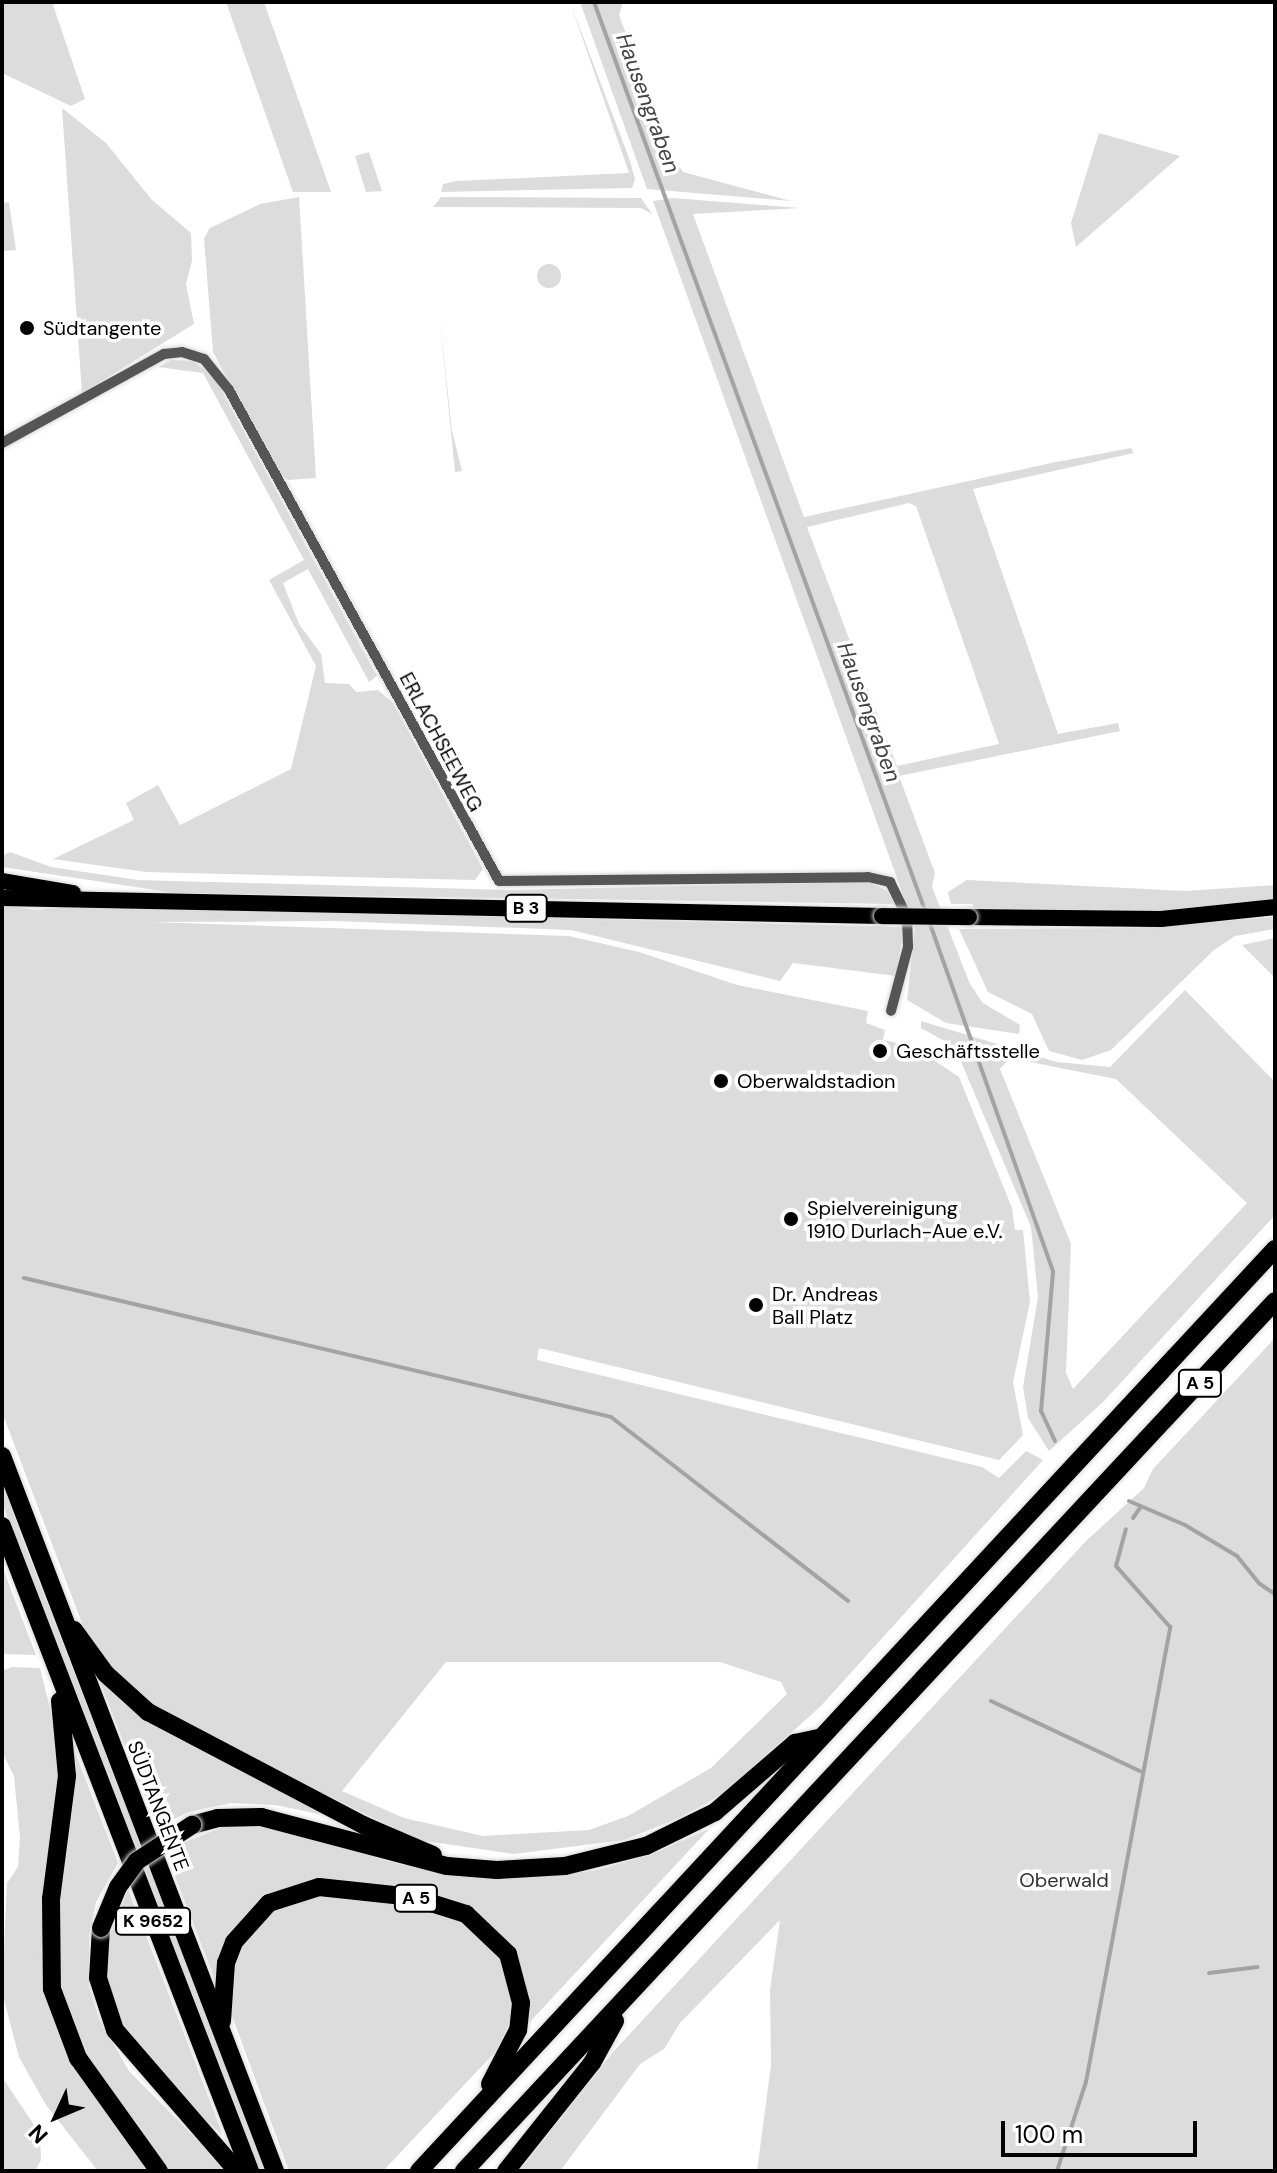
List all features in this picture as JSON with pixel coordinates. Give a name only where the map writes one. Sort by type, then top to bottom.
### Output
[{"type":"highway","name":"A 5","points":[[419,2171],[1275,1249]]},
{"type":"highway","name":"A 5","points":[[464,2171],[1275,1301]]},
{"type":"highway","name":"SÜDTANGENTE","points":[[2,1456],[275,2171]]},
{"type":"highway","name":"K 9652","points":[[2,1526],[250,2171]]},
{"type":"highway","points":[[58,1608],[106,1674],[148,1712],[363,1825],[466,1867],[565,1866],[646,1846],[715,1812],[795,1743],[819,1738]]},
{"type":"highway","points":[[56,1671],[67,1776],[51,1899],[52,1989],[78,2058],[159,2171]]},
{"type":"highway","name":"K 9652","points":[[237,2171],[115,2030],[98,1978],[101,1928],[118,1887],[137,1861],[192,1825],[235,1816],[278,1819],[420,1862],[466,1867]]},
{"type":"highway","name":"A 5","points":[[222,2032],[226,1963],[234,1942],[256,1914],[284,1895],[337,1887],[412,1897],[466,1914],[508,1954],[521,2003],[509,2054],[466,2122]]},
{"type":"highway","name":"A 5","points":[[506,2171],[592,2063],[630,1994]]},
{"type":"main road","name":"B 3","points":[[2,881],[95,898]]},
{"type":"main road","name":"B 3","points":[[2,898],[1161,919],[1275,907]]},
{"type":"street","name":"ERLACHSEEWEG","points":[[2,443],[164,354],[182,352],[204,359],[229,390],[499,881],[868,877],[890,882],[907,917],[908,947],[891,1011]]},
{"type":"green space","points":[[2,2],[52,2],[85,99],[71,106],[2,73]]},
{"type":"green space","points":[[226,2],[264,2],[331,192],[293,192]]},
{"type":"green space","points":[[570,2],[629,158],[635,179],[632,188],[441,192],[443,184],[457,181],[629,173]]},
{"type":"green space","points":[[580,2],[623,2],[619,15],[672,157],[683,172],[791,201],[647,189]]},
{"type":"green space","points":[[62,108],[106,143],[152,200],[191,233],[192,261],[186,284],[194,324],[82,393]]},
{"type":"green space","points":[[1099,133],[1180,156],[1076,247],[1071,223]]},
{"type":"green space","points":[[369,152],[382,191],[366,192],[355,156]]},
{"type":"green space","points":[[299,197],[316,478],[288,480],[278,472],[213,352],[204,238],[210,228],[260,204]]},
{"type":"green space","points":[[441,197],[641,198],[652,214],[641,208],[433,207]]},
{"type":"green space","points":[[673,198],[800,208],[693,214],[804,517],[1051,463],[1131,448],[1134,453],[973,489],[1058,734],[1118,723],[1120,731],[899,776],[935,873],[932,887],[970,984],[983,1003],[1020,1025],[1019,1034],[946,1023],[907,1000],[915,928],[653,201]],"holes":[[[909,503],[916,506],[999,744],[897,766],[807,527]]]},
{"type":"green space","points":[[9,202],[16,250],[2,251],[2,203]]},
{"type":"green space","points":[[549,264],[560,271],[561,276],[554,287],[549,288],[538,281],[537,276],[544,265]]},
{"type":"green space","points":[[439,312],[452,431],[462,471],[455,472]]},
{"type":"green space","points":[[171,360],[192,361],[213,375],[377,676],[369,682],[308,569],[283,583],[299,624],[321,654],[325,683],[349,684],[356,692],[378,690],[393,703],[483,869],[475,880],[146,872],[53,859],[134,820],[126,803],[158,785],[180,825],[291,769],[316,666],[269,580],[304,560],[203,373],[158,367]]},
{"type":"green space","points":[[10,852],[51,867],[138,880],[511,890],[870,882],[887,891],[895,904],[176,893],[2,867],[2,856]]},
{"type":"green space","points":[[967,880],[1185,891],[1275,885],[1275,900],[1146,912],[974,910],[973,904],[951,904],[948,892]]},
{"type":"green space","points":[[2,904],[35,910],[73,906],[904,927],[896,976],[793,963],[780,981],[571,930],[333,921],[150,922],[569,936],[639,952],[737,985],[868,1011],[866,1023],[885,1030],[883,1040],[913,1046],[959,1077],[1012,1208],[1015,1230],[1023,1230],[1030,1302],[1013,1382],[1023,1435],[999,1460],[539,1348],[537,1360],[982,1467],[999,1478],[1026,1451],[1043,1460],[820,1707],[721,1795],[679,1818],[624,1840],[514,1854],[419,1840],[179,1723],[130,1691],[86,1634],[2,1412]],"holes":[[[446,1662],[720,1662],[781,1682],[787,1694],[711,1768],[628,1816],[589,1830],[483,1836],[404,1818],[342,1791]]]},
{"type":"green space","points":[[1275,917],[1275,929],[1235,936],[1214,950],[1111,1050],[1082,1060],[1049,1051],[1032,1014],[988,992],[959,929],[1135,928]]},
{"type":"green space","points":[[1275,938],[1275,978],[1242,945]]},
{"type":"green space","points":[[1185,990],[1275,1082],[1275,1215],[1103,1402],[1049,1451],[1028,1418],[1023,1387],[1038,1297],[1031,1227],[962,1064],[948,1043],[921,1028],[921,1021],[1057,1062],[1110,1067]],"holes":[[[1010,1058],[1116,1079],[1247,1203],[1073,1389],[1066,1373],[1071,1244],[1000,1069]]]},
{"type":"green space","name":"Oberwald","points":[[1275,1338],[1275,2171],[757,2171],[771,2065],[770,1990],[780,1920],[680,2023],[664,2049],[640,2064],[560,2171],[519,2171],[614,2051],[1086,1541],[1144,1488],[1153,1469]]},
{"type":"green space","points":[[2,1482],[267,2171],[259,2171],[25,1566],[2,1503]]},
{"type":"green space","points":[[2,1565],[11,1590],[36,1655],[2,1654]]},
{"type":"green space","points":[[12,1667],[40,1668],[61,1753],[41,1951],[50,2010],[71,2060],[151,2171],[98,2171],[46,2105],[19,2057],[2,1992],[7,1883],[18,1867],[20,1838],[14,1776],[2,1752],[2,1671]]},
{"type":"green space","points":[[96,1672],[334,1817],[275,1805],[231,1803],[189,1812],[157,1827]]},
{"type":"green space","points":[[73,1747],[118,1863],[96,1902],[89,1934],[89,1986],[99,2019],[129,2071],[228,2171],[165,2171],[138,2124],[93,2073],[60,2008],[58,1881],[73,1804]]},
{"type":"green space","points":[[231,1824],[273,1826],[398,1864],[494,1879],[593,1871],[650,1855],[709,1829],[528,2024],[528,1998],[474,1910],[279,1891],[215,1980],[165,1850]]},
{"type":"green space","points":[[128,1889],[222,2135],[140,2058],[110,2004],[106,1947]]},
{"type":"green space","points":[[313,1894],[430,1908],[463,1920],[500,1958],[511,1998],[510,2021],[497,2050],[383,2171],[289,2171],[231,2013],[230,1975],[244,1937],[278,1906]]},
{"type":"green space","points":[[2,2077],[40,2134],[41,2160],[35,2171],[2,2170]]},
{"type":"waterway","name":"Hausengraben","points":[[594,2],[926,913]]},
{"type":"waterway","name":"Hausengraben","points":[[929,921],[1053,1272],[1041,1411],[1055,1441]]},
{"type":"waterway","points":[[24,1278],[611,1417],[848,1601]]},
{"type":"waterway","name":"Hausengraben","points":[[1129,1501],[1185,1525],[1237,1556],[1260,1584],[1275,1594]]},
{"type":"waterway","points":[[1133,1518],[1140,1508]]},
{"type":"waterway","points":[[1057,2171],[1086,2082],[1170,1627],[1116,1566],[1126,1529]]},
{"type":"waterway","points":[[991,1701],[1140,1771]]},
{"type":"waterway","points":[[1209,1973],[1258,1967]]},
{"type":"place","name":"Südtangente","points":[[27,328]]},
{"type":"place","name":"Geschäftsstelle","points":[[880,1051]]},
{"type":"place","name":"Oberwaldstadion","points":[[721,1081]]},
{"type":"place","name":"Spielvereinigung 1910 Durlach-Aue e.V.","points":[[791,1219]]},
{"type":"place","name":"Dr. Andreas Ball Platz","points":[[756,1305]]}]
